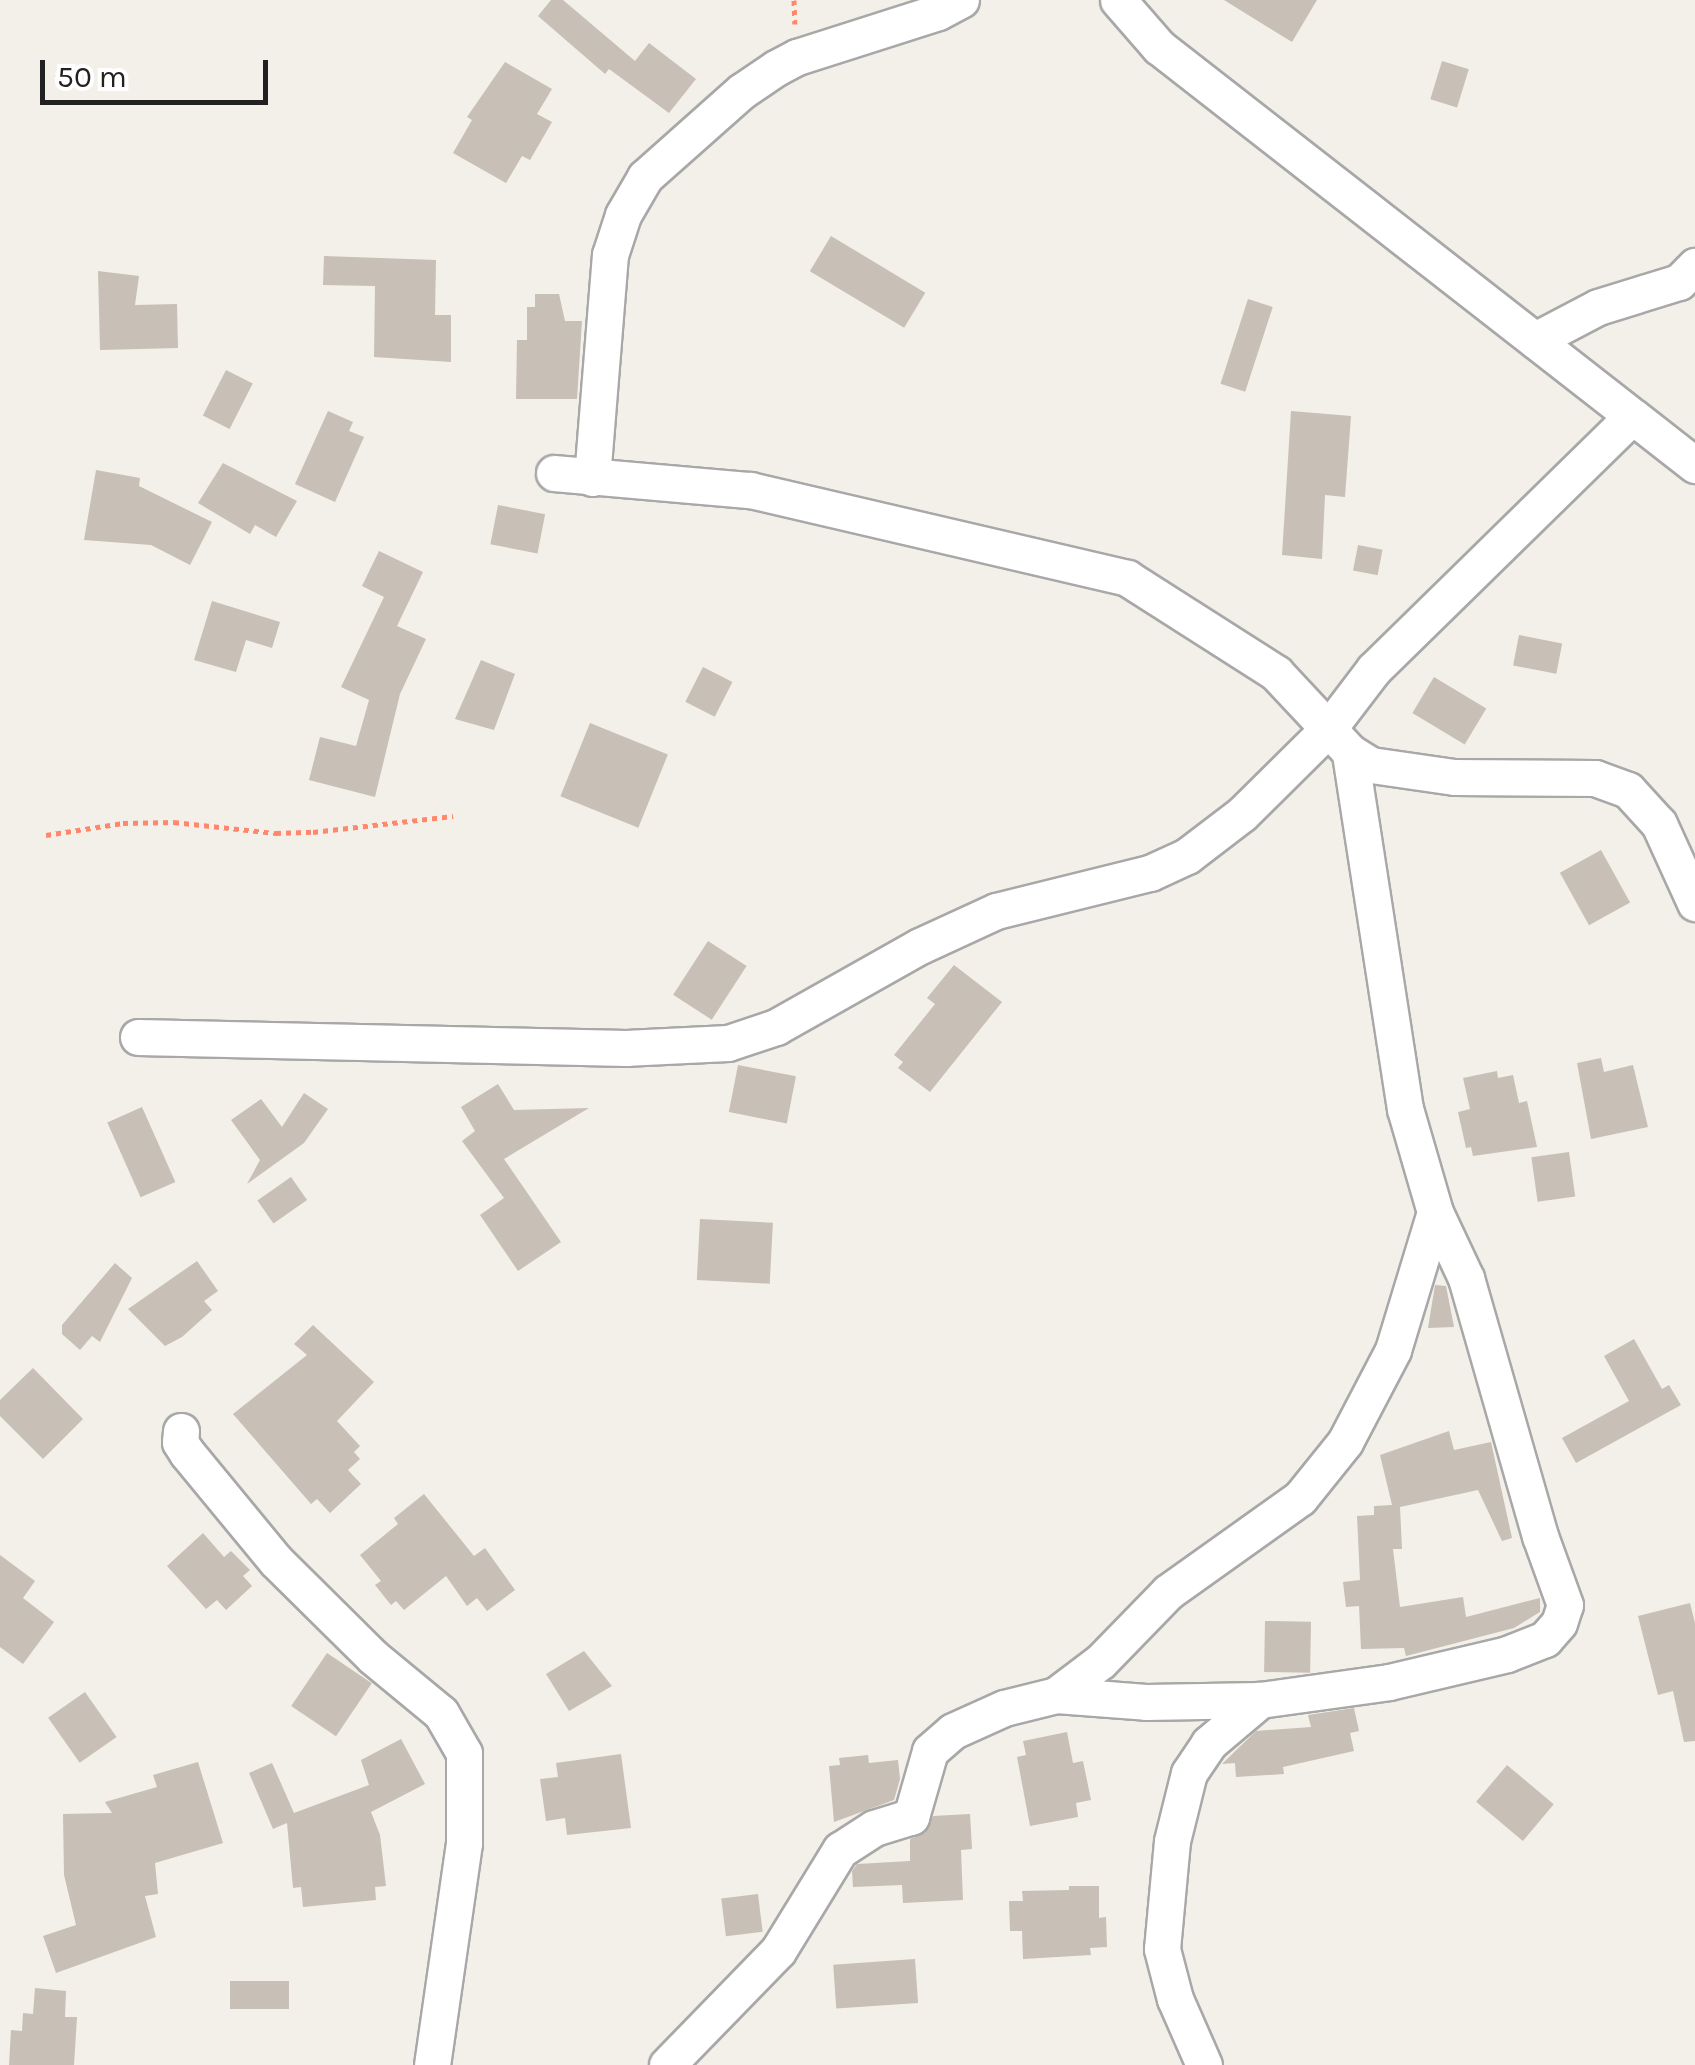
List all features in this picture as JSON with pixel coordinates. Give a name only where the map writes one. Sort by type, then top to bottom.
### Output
[{"type":"street","points":[[592,478],[610,255],[623,215],[645,177],[742,91],[776,68],[797,57],[938,12],[960,0]]},
{"type":"street","points":[[1118,0],[1159,47],[1418,254],[1695,466]]},
{"type":"street","points":[[1535,340],[1598,307],[1679,282],[1695,266]]},
{"type":"street","points":[[138,1037],[626,1048],[728,1042],[776,1028],[920,946],[996,911],[1150,873],[1187,856],[1339,740],[1374,670],[1632,416]]},
{"type":"street","points":[[554,474],[750,490],[1127,578],[1276,673],[1339,740],[1371,764],[1454,777],[1595,778],[1628,790],[1659,824],[1695,903]]},
{"type":"street","points":[[667,2065],[778,1950],[840,1850],[874,1828],[910,1817],[930,1751],[953,1731],[1004,1708],[1056,1695],[1146,1702],[1260,1700],[1389,1682],[1507,1654],[1545,1639],[1560,1623],[1564,1604],[1540,1536],[1466,1278],[1435,1212],[1406,1108],[1339,740]]},
{"type":"street","points":[[1056,1695],[1102,1661],[1168,1592],[1300,1498],[1345,1442],[1393,1350],[1435,1212]]},
{"type":"street","points":[[181,1431],[180,1442],[187,1453],[276,1561],[361,1646],[441,1713],[464,1753],[464,1843],[432,2065]]},
{"type":"street","points":[[1204,2065],[1176,2000],[1162,1948],[1172,1841],[1189,1773],[1209,1742],[1260,1700]]},
{"type":"path","points":[[46,834],[123,823],[174,822],[276,833],[312,832],[453,816]]},
{"type":"building","points":[[551,0],[563,0],[635,61],[649,43],[696,79],[669,113],[609,69],[605,74],[538,16]]},
{"type":"building","points":[[1224,0],[1317,0],[1292,42]]},
{"type":"building","points":[[1442,61],[1469,69],[1457,107],[1430,99]]},
{"type":"building","points":[[505,62],[552,89],[537,114],[552,122],[530,160],[522,156],[506,183],[453,153],[472,120],[467,117]]},
{"type":"building","points":[[831,236],[925,293],[904,328],[810,271]]},
{"type":"building","points":[[324,256],[436,260],[435,315],[451,315],[451,362],[374,357],[375,286],[323,285]]},
{"type":"building","points":[[98,271],[139,276],[135,305],[177,304],[178,348],[100,350]]},
{"type":"building","points":[[535,294],[559,294],[565,321],[582,321],[577,399],[516,399],[517,340],[527,340],[527,307],[535,307]]},
{"type":"building","points":[[1248,299],[1273,307],[1245,392],[1220,384]]},
{"type":"building","points":[[226,370],[253,384],[230,429],[203,415]]},
{"type":"building","points":[[328,411],[353,422],[349,431],[364,437],[335,502],[295,484]]},
{"type":"building","points":[[1291,411],[1351,416],[1345,497],[1325,495],[1322,559],[1282,555]]},
{"type":"building","points":[[223,463],[297,501],[276,537],[255,525],[250,534],[198,503]]},
{"type":"building","points":[[96,470],[140,478],[139,486],[212,522],[190,565],[151,545],[84,540]]},
{"type":"building","points":[[498,505],[545,514],[537,553],[490,544]]},
{"type":"building","points":[[1358,545],[1383,550],[1378,575],[1353,571]]},
{"type":"building","points":[[379,551],[423,572],[397,626],[426,639],[400,694],[375,797],[309,780],[320,737],[356,746],[369,700],[341,687],[384,597],[362,586]]},
{"type":"building","points":[[212,601],[280,622],[272,648],[246,640],[236,672],[194,660]]},
{"type":"building","points":[[1519,635],[1562,643],[1556,674],[1513,665]]},
{"type":"building","points":[[481,660],[515,674],[494,730],[455,719]]},
{"type":"building","points":[[703,667],[732,682],[715,717],[685,702]]},
{"type":"building","points":[[1434,677],[1486,708],[1465,744],[1412,713]]},
{"type":"building","points":[[590,723],[668,754],[638,828],[560,796]]},
{"type":"building","points":[[1601,850],[1630,902],[1589,925],[1560,873]]},
{"type":"building","points":[[708,941],[747,966],[712,1020],[673,995]]},
{"type":"building","points":[[954,965],[1002,1002],[930,1092],[898,1068],[903,1062],[894,1055],[935,1004],[927,998]]},
{"type":"building","points":[[1601,1058],[1604,1072],[1633,1065],[1648,1127],[1591,1139],[1577,1063]]},
{"type":"building","points":[[738,1065],[796,1076],[787,1123],[729,1112]]},
{"type":"building","points":[[1497,1071],[1498,1078],[1513,1075],[1519,1103],[1527,1101],[1537,1147],[1473,1156],[1471,1147],[1466,1148],[1458,1112],[1470,1109],[1463,1078]]},
{"type":"building","points":[[498,1084],[514,1110],[589,1108],[504,1159],[561,1242],[518,1271],[480,1215],[504,1198],[462,1141],[475,1131],[461,1107]]},
{"type":"building","points":[[304,1093],[328,1109],[304,1143],[247,1184],[260,1160],[231,1120],[261,1099],[282,1127]]},
{"type":"building","points":[[142,1107],[175,1182],[141,1197],[107,1122]]},
{"type":"building","points":[[1569,1152],[1575,1197],[1538,1202],[1531,1157]]},
{"type":"building","points":[[291,1177],[307,1200],[273,1223],[257,1201]]},
{"type":"building","points":[[700,1219],[773,1223],[770,1284],[697,1280]]},
{"type":"building","points":[[197,1261],[218,1291],[204,1301],[212,1310],[182,1337],[165,1346],[128,1309]]},
{"type":"building","points":[[115,1263],[132,1278],[100,1342],[92,1336],[80,1350],[62,1334],[62,1325]]},
{"type":"building","points":[[1435,1285],[1446,1286],[1454,1327],[1428,1328]]},
{"type":"building","points":[[313,1325],[374,1382],[337,1421],[360,1446],[354,1452],[360,1459],[348,1470],[361,1484],[330,1513],[317,1499],[311,1504],[233,1414],[307,1355],[294,1344]]},
{"type":"building","points":[[1634,1339],[1662,1389],[1669,1385],[1681,1405],[1576,1463],[1562,1438],[1629,1401],[1604,1356]]},
{"type":"building","points":[[33,1368],[83,1419],[43,1459],[0,1416],[0,1400]]},
{"type":"building","points":[[1449,1431],[1454,1450],[1491,1442],[1512,1538],[1502,1541],[1478,1490],[1400,1507],[1402,1549],[1393,1549],[1400,1607],[1463,1597],[1466,1617],[1540,1598],[1540,1612],[1514,1628],[1406,1656],[1404,1648],[1361,1649],[1359,1606],[1346,1607],[1343,1582],[1360,1580],[1357,1516],[1374,1515],[1374,1506],[1392,1505],[1380,1455]]},
{"type":"building","points":[[424,1494],[474,1556],[485,1548],[515,1590],[487,1611],[477,1598],[467,1606],[446,1576],[404,1610],[396,1601],[391,1605],[375,1585],[381,1581],[360,1555],[398,1524],[394,1518]]},
{"type":"building","points":[[203,1533],[224,1557],[231,1551],[250,1570],[243,1576],[252,1586],[226,1610],[217,1600],[206,1609],[167,1566]]},
{"type":"building","points":[[0,1555],[35,1581],[23,1598],[54,1622],[23,1664],[0,1647]]},
{"type":"building","points":[[1690,1603],[1695,1623],[1695,1741],[1684,1742],[1673,1691],[1658,1695],[1638,1616]]},
{"type":"building","points":[[1265,1621],[1311,1622],[1310,1673],[1264,1672]]},
{"type":"building","points":[[584,1651],[612,1686],[569,1711],[546,1674]]},
{"type":"building","points":[[327,1653],[372,1683],[336,1736],[291,1706]]},
{"type":"building","points":[[85,1692],[117,1737],[80,1763],[48,1718]]},
{"type":"building","points":[[1354,1708],[1359,1731],[1350,1733],[1354,1751],[1283,1767],[1284,1774],[1236,1777],[1235,1763],[1222,1764],[1256,1731],[1311,1727],[1308,1715]]},
{"type":"building","points":[[1067,1732],[1073,1763],[1083,1761],[1091,1800],[1076,1803],[1078,1817],[1030,1826],[1017,1757],[1026,1755],[1023,1741]]},
{"type":"building","points":[[401,1739],[425,1784],[371,1812],[380,1835],[386,1886],[375,1887],[376,1900],[303,1907],[301,1887],[293,1888],[287,1823],[273,1829],[249,1773],[272,1763],[294,1813],[369,1785],[361,1760]]},
{"type":"building","points":[[621,1754],[631,1828],[567,1835],[565,1818],[546,1821],[540,1779],[558,1777],[556,1763]]},
{"type":"building","points":[[868,1755],[869,1763],[898,1760],[900,1779],[894,1800],[834,1822],[829,1766],[840,1765],[839,1758]]},
{"type":"building","points":[[198,1762],[223,1843],[155,1863],[158,1894],[145,1896],[156,1937],[56,1973],[43,1936],[76,1925],[64,1875],[63,1814],[112,1813],[105,1802],[157,1787],[153,1775]]},
{"type":"building","points":[[1507,1765],[1554,1804],[1523,1841],[1476,1802]]},
{"type":"building","points":[[970,1814],[972,1849],[961,1850],[963,1900],[903,1903],[902,1885],[853,1887],[852,1871],[857,1864],[910,1861],[910,1839],[925,1833],[933,1816]]},
{"type":"building","points":[[1069,1886],[1099,1886],[1099,1918],[1106,1917],[1107,1947],[1090,1948],[1091,1955],[1023,1959],[1022,1931],[1010,1931],[1009,1901],[1023,1901],[1022,1891],[1069,1890]]},
{"type":"building","points":[[758,1894],[763,1932],[726,1936],[721,1899]]},
{"type":"building","points":[[915,1959],[918,2003],[836,2009],[833,1965]]},
{"type":"building","points":[[230,1981],[289,1981],[289,2009],[230,2009]]},
{"type":"building","points":[[35,1988],[66,1991],[65,2017],[77,2017],[74,2065],[9,2065],[11,2030],[22,2031],[23,2013],[33,2014]]}]
